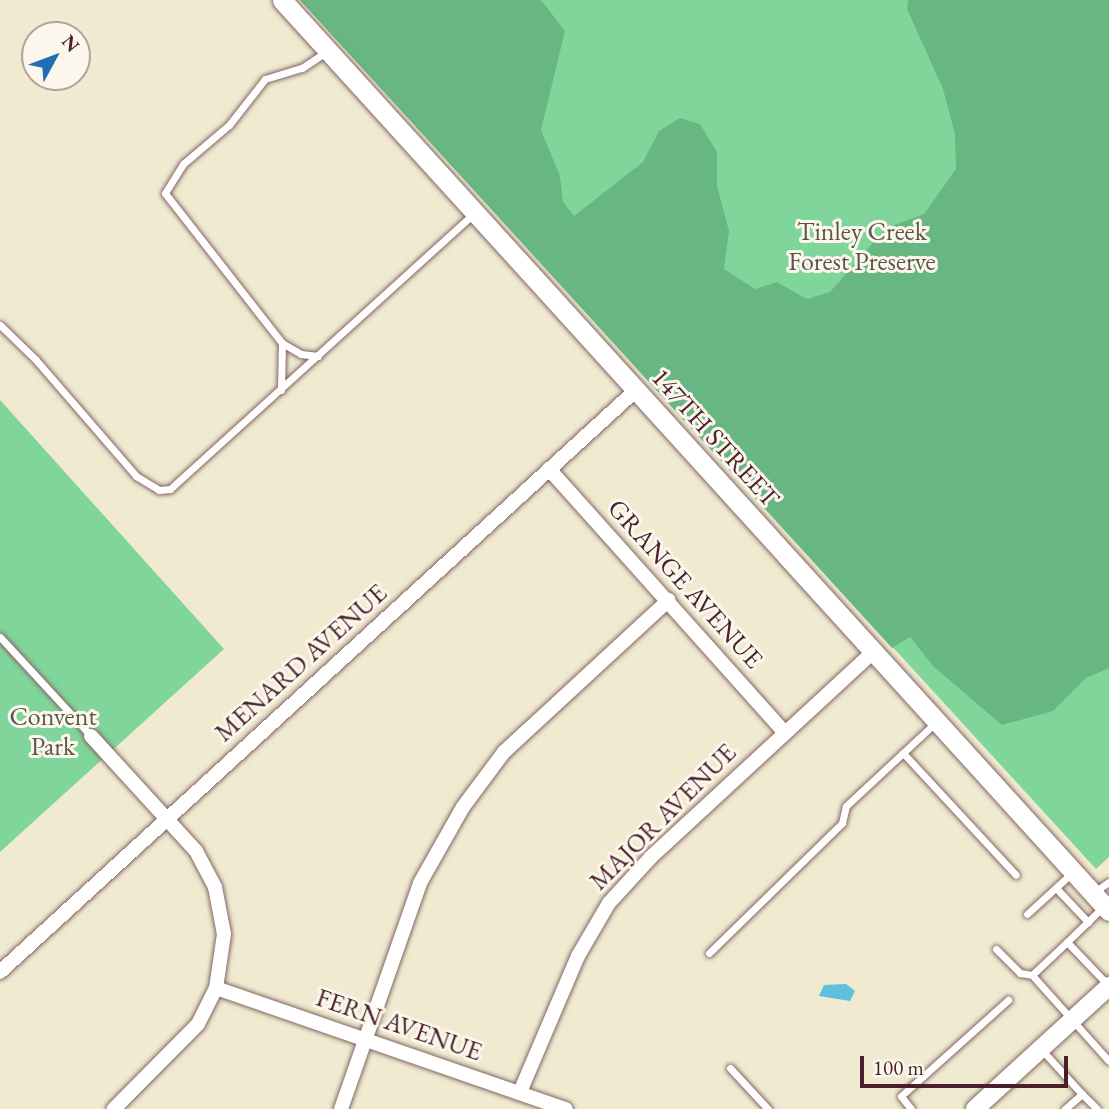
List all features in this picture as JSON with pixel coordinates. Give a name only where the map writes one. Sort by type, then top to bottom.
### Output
[{"type":"main road","name":"147TH STREET","points":[[282,0],[1073,872],[1104,898]]},
{"type":"street","name":"MENARD AVENUE","points":[[0,972],[636,390]]},
{"type":"street","name":"GRANGE AVENUE","points":[[550,469],[784,732]]},
{"type":"street","points":[[341,1109],[361,1040],[419,883],[463,807],[504,752],[669,600]]},
{"type":"street","name":"MAJOR AVENUE","points":[[520,1091],[578,956],[609,903],[651,857],[873,652]]},
{"type":"street","points":[[91,737],[169,817],[196,851],[215,887],[224,934],[216,988],[186,1040],[114,1109]]},
{"type":"street","points":[[975,1109],[1109,986]]},
{"type":"street","name":"FERN AVENUE","points":[[216,988],[566,1109]]},
{"type":"lane","points":[[318,356],[301,354],[282,343],[165,193],[183,164],[229,125],[265,79],[302,68],[327,50]]},
{"type":"lane","points":[[0,325],[136,476],[159,490],[181,481],[475,212]]},
{"type":"lane","points":[[281,390],[282,343]]},
{"type":"lane","points":[[0,637],[91,737]]},
{"type":"lane","points":[[709,953],[842,823],[846,806],[937,722]]},
{"type":"lane","points":[[903,753],[1016,875]]},
{"type":"lane","points":[[1027,914],[1073,872]]},
{"type":"lane","points":[[1056,888],[1088,922]]},
{"type":"lane","points":[[1032,975],[1088,922],[1104,898]]},
{"type":"lane","points":[[1067,942],[1109,986]]},
{"type":"lane","points":[[996,949],[1020,973],[1032,975],[1109,1060]]},
{"type":"lane","points":[[912,1109],[901,1096],[1008,1000]]},
{"type":"lane","points":[[1041,1049],[1097,1109]]},
{"type":"lane","points":[[730,1069],[768,1109]]},
{"type":"lane","points":[[1065,1109],[1082,1094]]},
{"type":"green space","name":"Tinley Creek Forest Preserve","points":[[300,0],[1109,0],[1109,857],[1096,869]]},
{"type":"green space","name":"Tinley Creek Forest Preserve","points":[[300,0],[541,0],[565,31],[541,130],[560,176],[563,202],[574,216],[643,162],[659,131],[680,118],[700,124],[717,152],[717,186],[729,231],[724,269],[755,289],[777,282],[807,299],[830,292],[886,228],[924,214],[956,169],[955,134],[943,89],[907,9],[908,0],[1109,0],[1109,668],[1086,678],[1053,711],[1002,725],[934,667],[910,637],[892,648]]},
{"type":"green space","name":"Convent Park","points":[[0,400],[224,649],[0,852]]},
{"type":"water","points":[[846,984],[855,991],[850,1001],[819,996],[824,985]]}]
